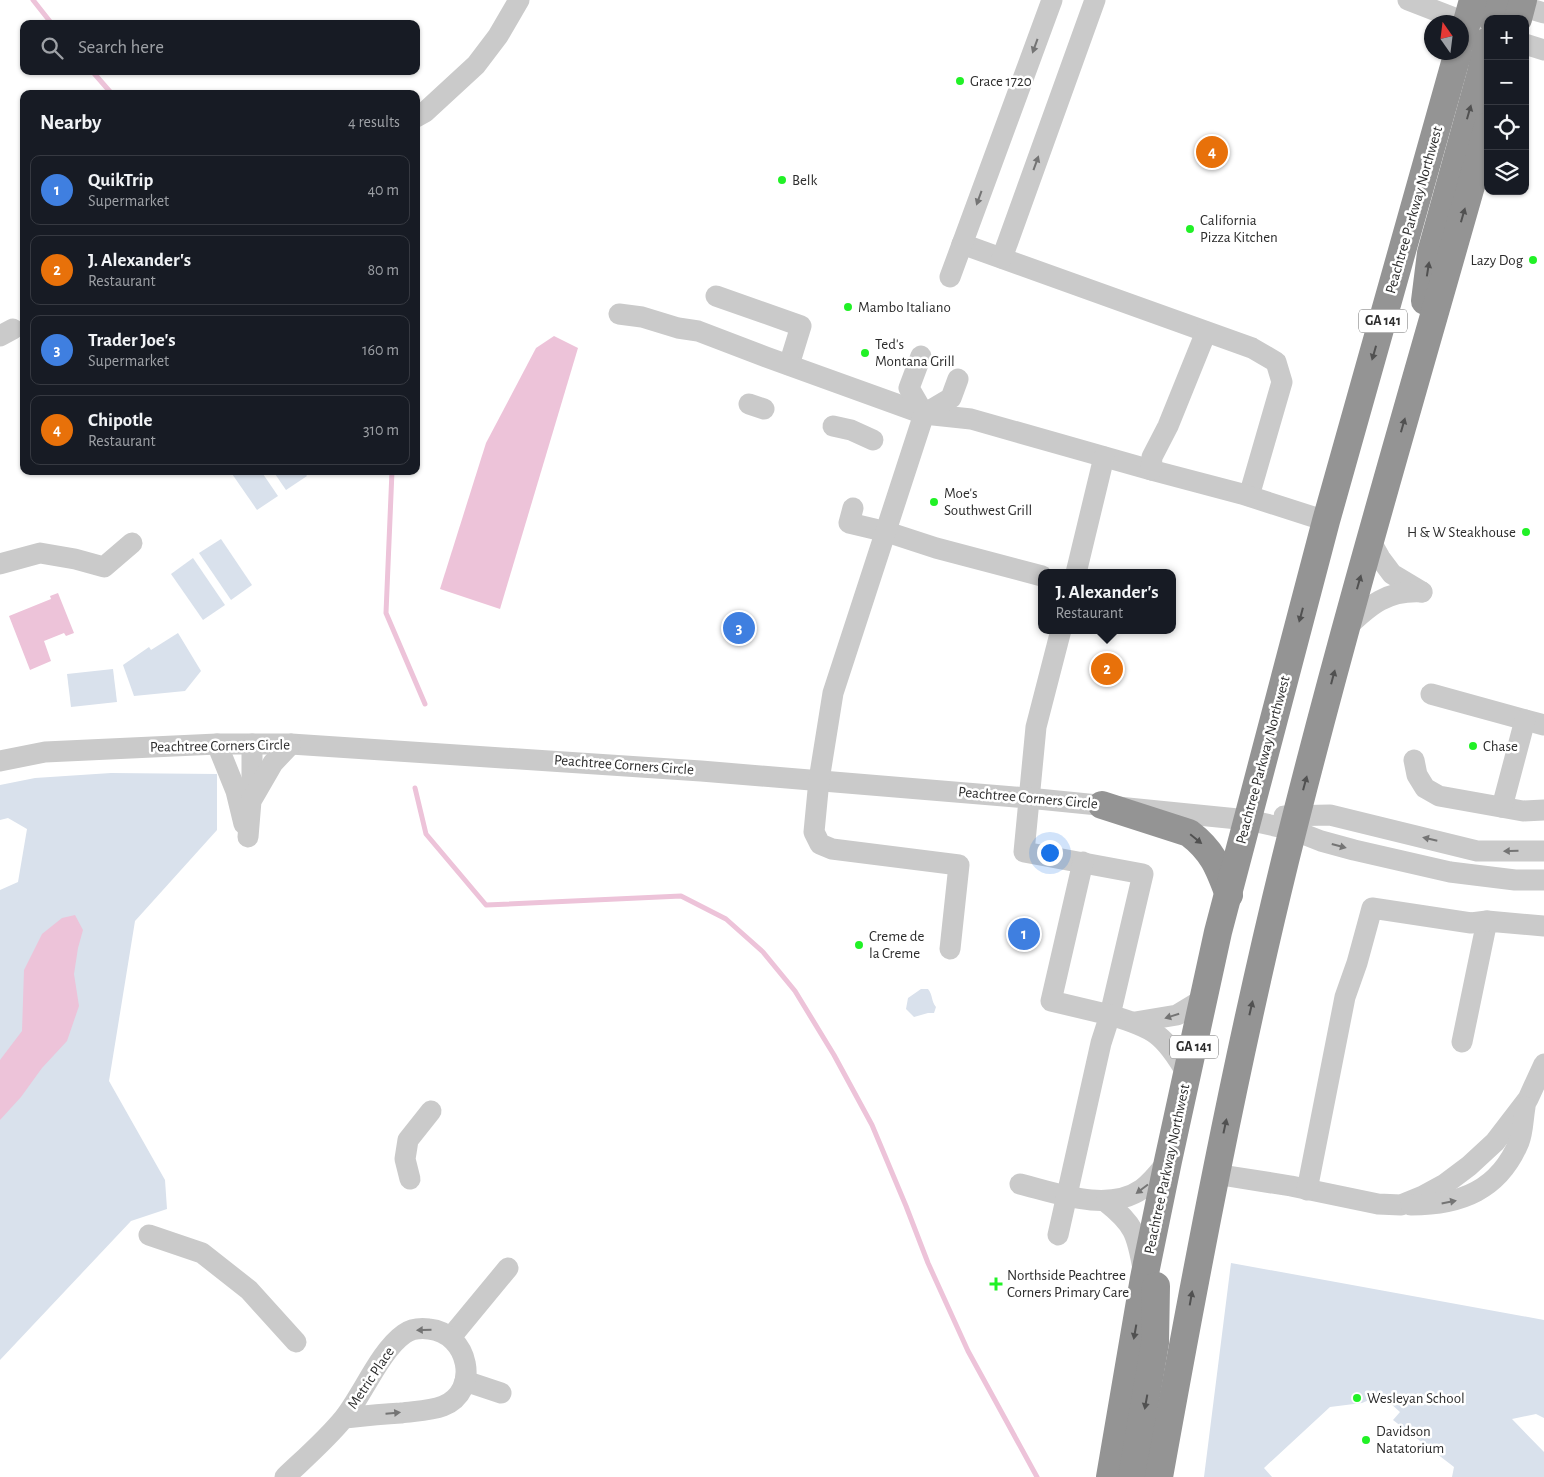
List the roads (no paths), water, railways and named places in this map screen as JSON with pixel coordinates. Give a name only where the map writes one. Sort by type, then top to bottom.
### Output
[{"type":"highway","points":[[1500,15],[1517,6]]},
{"type":"highway","points":[[1424,353],[1426,282],[1430,253],[1484,59]]},
{"type":"highway","name":"Peachtree Parkway Northwest","points":[[1110,1477],[1144,1278],[1218,932],[1326,522],[1456,60]]},
{"type":"highway","name":"GA 141","points":[[1159,1477],[1215,1174],[1240,1055],[1295,822],[1346,628],[1484,140]]},
{"type":"highway","points":[[1102,805],[1189,833],[1212,855],[1229,895]]},
{"type":"highway","points":[[1132,1477],[1155,1343],[1156,1286],[1150,1250]]},
{"type":"street","points":[[420,115],[426,112],[476,65],[498,36],[519,0]]},
{"type":"street","points":[[950,277],[1052,0]]},
{"type":"street","points":[[1002,258],[1095,0]]},
{"type":"street","points":[[1408,0],[1472,24]]},
{"type":"street","points":[[1529,45],[1544,50]]},
{"type":"street","points":[[962,244],[1252,348],[1276,362],[1282,382],[1249,496]]},
{"type":"street","points":[[716,296],[800,326],[789,365]]},
{"type":"street","points":[[619,314],[642,317],[678,328],[698,331],[924,414],[971,419],[1249,496],[1326,522]]},
{"type":"street","points":[[1151,470],[1152,456],[1168,426],[1206,332]]},
{"type":"street","points":[[920,356],[909,388],[924,414]]},
{"type":"street","points":[[950,949],[959,864],[832,849],[820,844],[814,832],[819,780],[833,693],[924,414],[951,398],[958,379]]},
{"type":"street","points":[[833,426],[850,430],[873,440]]},
{"type":"street","points":[[1077,569],[1104,457]]},
{"type":"street","points":[[853,508],[849,523],[1038,575]]},
{"type":"street","points":[[1346,628],[1375,602],[1405,591],[1422,592],[1392,574],[1370,542]]},
{"type":"street","points":[[0,564],[40,553],[75,559],[104,567],[132,543]]},
{"type":"street","points":[[1058,1235],[1101,1043],[1110,1014],[1143,874],[1024,852],[1036,727],[1060,634]]},
{"type":"street","points":[[1431,694],[1535,723],[1502,807]]},
{"type":"street","points":[[216,744],[236,791],[248,837],[252,744]]},
{"type":"street","name":"Peachtree Corners Circle","points":[[0,761],[45,752],[216,744],[291,744],[507,757],[819,780],[1248,820],[1295,822],[1330,815],[1477,851],[1544,851]]},
{"type":"street","points":[[251,801],[273,763],[291,744]]},
{"type":"street","points":[[1414,760],[1417,775],[1425,788],[1438,796],[1523,811],[1544,810]]},
{"type":"street","name":"Peachtree Corners Circle","points":[[1295,822],[1321,841],[1441,870],[1515,880],[1544,880]]},
{"type":"street","points":[[1083,862],[1051,1001],[1110,1014],[1135,1022],[1162,1037],[1175,1053],[1187,1074]]},
{"type":"street","points":[[1307,1190],[1345,997],[1357,963],[1372,908],[1471,923],[1487,922],[1544,926]]},
{"type":"street","points":[[1462,1042],[1487,922]]},
{"type":"street","points":[[1135,1022],[1177,1015],[1205,998]]},
{"type":"street","points":[[1215,1174],[1378,1204],[1401,1205],[1445,1184],[1469,1166],[1495,1142],[1528,1099],[1544,1064]]},
{"type":"street","points":[[410,1179],[404,1159],[408,1140],[430,1111]]},
{"type":"street","points":[[1020,1184],[1066,1196],[1106,1202],[1130,1196],[1144,1188],[1168,1161]]},
{"type":"street","points":[[1106,1202],[1124,1216],[1138,1240],[1144,1278]]},
{"type":"street","points":[[149,1235],[202,1253],[249,1290],[296,1342]]},
{"type":"street","points":[[502,1393],[465,1381],[466,1365],[462,1350],[451,1337],[508,1268]]},
{"type":"street","name":"Metric Place","points":[[285,1477],[344,1418],[393,1343],[406,1333],[421,1328],[437,1330],[451,1337]]},
{"type":"street","name":"Metric Place","points":[[344,1418],[429,1410],[445,1406],[457,1395],[465,1381]]},
{"type":"waterway","points":[[33,0],[49,20]]},
{"type":"waterway","points":[[95,75],[109,90]]},
{"type":"waterway","points":[[392,475],[386,613],[425,704]]},
{"type":"waterway","points":[[415,788],[426,834],[486,905],[681,896],[726,919],[763,952],[795,991],[834,1055],[872,1125],[928,1263],[968,1351],[1037,1477]]},
{"type":"place","name":"Grace 1720","points":[[960,81]]},
{"type":"place","name":"Chipotle","points":[[1212,152]]},
{"type":"place","name":"Belk","points":[[782,180]]},
{"type":"place","name":"California Pizza Kitchen","points":[[1190,229]]},
{"type":"place","name":"Lazy Dog","points":[[1533,260]]},
{"type":"place","name":"Mambo Italiano","points":[[848,307]]},
{"type":"place","name":"Ted's Montana Grill","points":[[865,353]]},
{"type":"place","name":"Moe's Southwest Grill","points":[[934,502]]},
{"type":"place","name":"H & W Steakhouse","points":[[1526,532]]},
{"type":"place","name":"Trader Joe's","points":[[739,628]]},
{"type":"place","name":"J. Alexander's","points":[[1107,669]]},
{"type":"place","name":"Chase","points":[[1473,746]]},
{"type":"place","name":"QuikTrip","points":[[1024,934]]},
{"type":"place","name":"Creme de la Creme","points":[[859,945]]},
{"type":"place","name":"Northside Peachtree Corners Primary Care","points":[[996,1284]]},
{"type":"place","name":"Wesleyan School","points":[[1357,1398]]},
{"type":"place","name":"Davidson Natatorium","points":[[1366,1440]]}]
